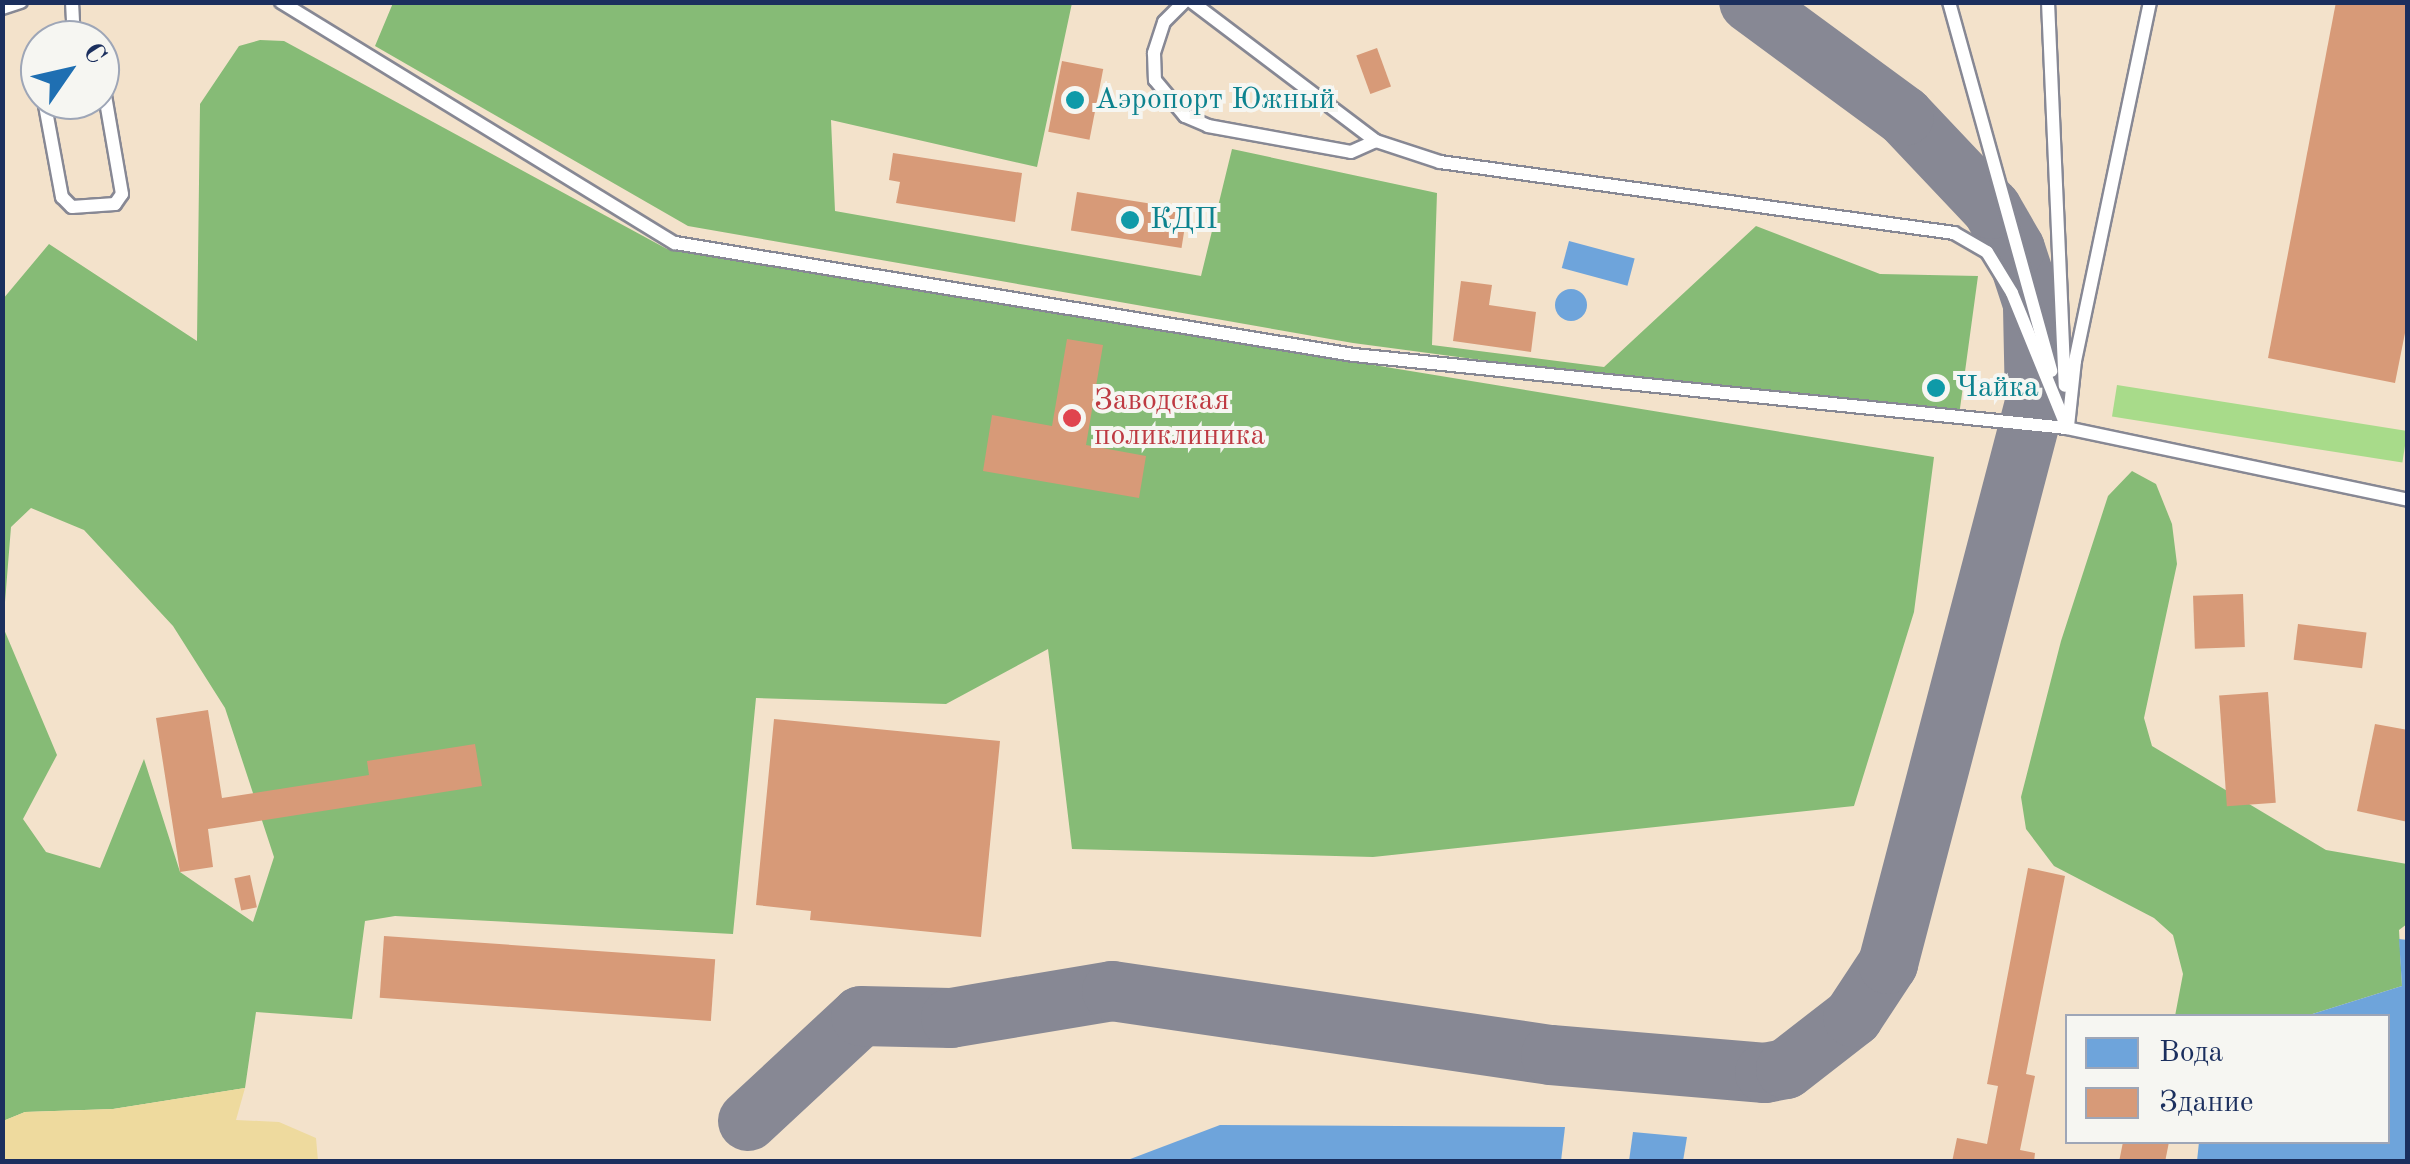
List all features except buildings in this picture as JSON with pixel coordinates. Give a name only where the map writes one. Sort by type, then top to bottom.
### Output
[{"type":"lane","points":[[2,8],[21,2]]},
{"type":"lane","points":[[281,2],[674,242],[1354,356],[2067,428],[2408,500]]},
{"type":"lane","points":[[1376,141],[1352,152],[1208,126],[1186,116],[1156,80],[1154,53],[1164,22],[1188,2],[1376,141],[1440,162],[1954,234],[1987,252],[2012,293],[2067,428]]},
{"type":"lane","points":[[1949,2],[2067,428]]},
{"type":"lane","points":[[2048,2],[2067,428]]},
{"type":"lane","points":[[2067,428],[2075,360],[2150,2]]},
{"type":"lane","points":[[48,120],[62,198],[72,207],[115,204],[122,194],[109,120]]},
{"type":"green space","points":[[393,3],[1072,3],[1037,167],[831,120],[835,211],[1201,276],[1232,149],[1437,193],[1432,345],[1604,367],[1756,226],[1880,274],[1978,276],[1958,423],[1353,343],[688,226],[375,46]]},
{"type":"green space","points":[[260,40],[284,41],[667,249],[1934,457],[1914,612],[1854,806],[1373,857],[1072,849],[1048,649],[946,704],[756,698],[733,934],[395,916],[365,921],[352,1019],[256,1012],[245,1088],[113,1109],[25,1112],[3,1121],[3,627],[3,299],[49,244],[197,341],[200,104],[239,46]],"holes":[[[31,508],[84,530],[173,626],[225,708],[274,857],[253,922],[180,872],[144,759],[100,868],[46,852],[23,819],[57,755],[3,627],[11,527]]]},
{"type":"green space","points":[[2117,385],[2407,431],[2402,463],[2112,417]]},
{"type":"green space","points":[[2132,471],[2156,484],[2172,524],[2177,564],[2144,718],[2152,746],[2326,850],[2407,864],[2407,924],[2399,930],[2402,986],[2312,1014],[2175,1014],[2183,974],[2173,935],[2154,918],[2054,866],[2026,829],[2021,797],[2061,641],[2108,496]]},
{"type":"sand","points":[[245,1088],[236,1120],[279,1122],[316,1138],[318,1161],[3,1161],[3,1121],[25,1112],[113,1109]]},
{"type":"water","points":[[1569,241],[1635,259],[1627,286],[1562,268]]},
{"type":"water","points":[[1571,289],[1582,294],[1587,305],[1582,316],[1571,321],[1560,316],[1555,305],[1560,294]]},
{"type":"water","points":[[2399,939],[2408,940],[2407,1161],[2197,1161],[2199,1144],[2390,1144],[2390,1014],[2312,1014],[2402,986]]},
{"type":"water","points":[[1220,1125],[1565,1127],[1561,1161],[1125,1161]]},
{"type":"water","points":[[1633,1132],[1687,1137],[1683,1161],[1629,1161]]},
{"type":"taxiway","points":[[748,1121],[861,1016],[951,1018],[1112,991],[1551,1055],[1765,1073],[1786,1069],[1853,1017],[1888,964],[2035,403],[2033,304],[2015,249],[1992,209],[1904,116],[1749,2]]},
{"type":"place","name":"Аэропорт Южный","points":[[1075,100]]},
{"type":"place","name":"КДП","points":[[1130,220]]},
{"type":"place","name":"Чайка","points":[[1936,388]]},
{"type":"place","name":"Заводская поликлиника","points":[[1072,418]]}]
